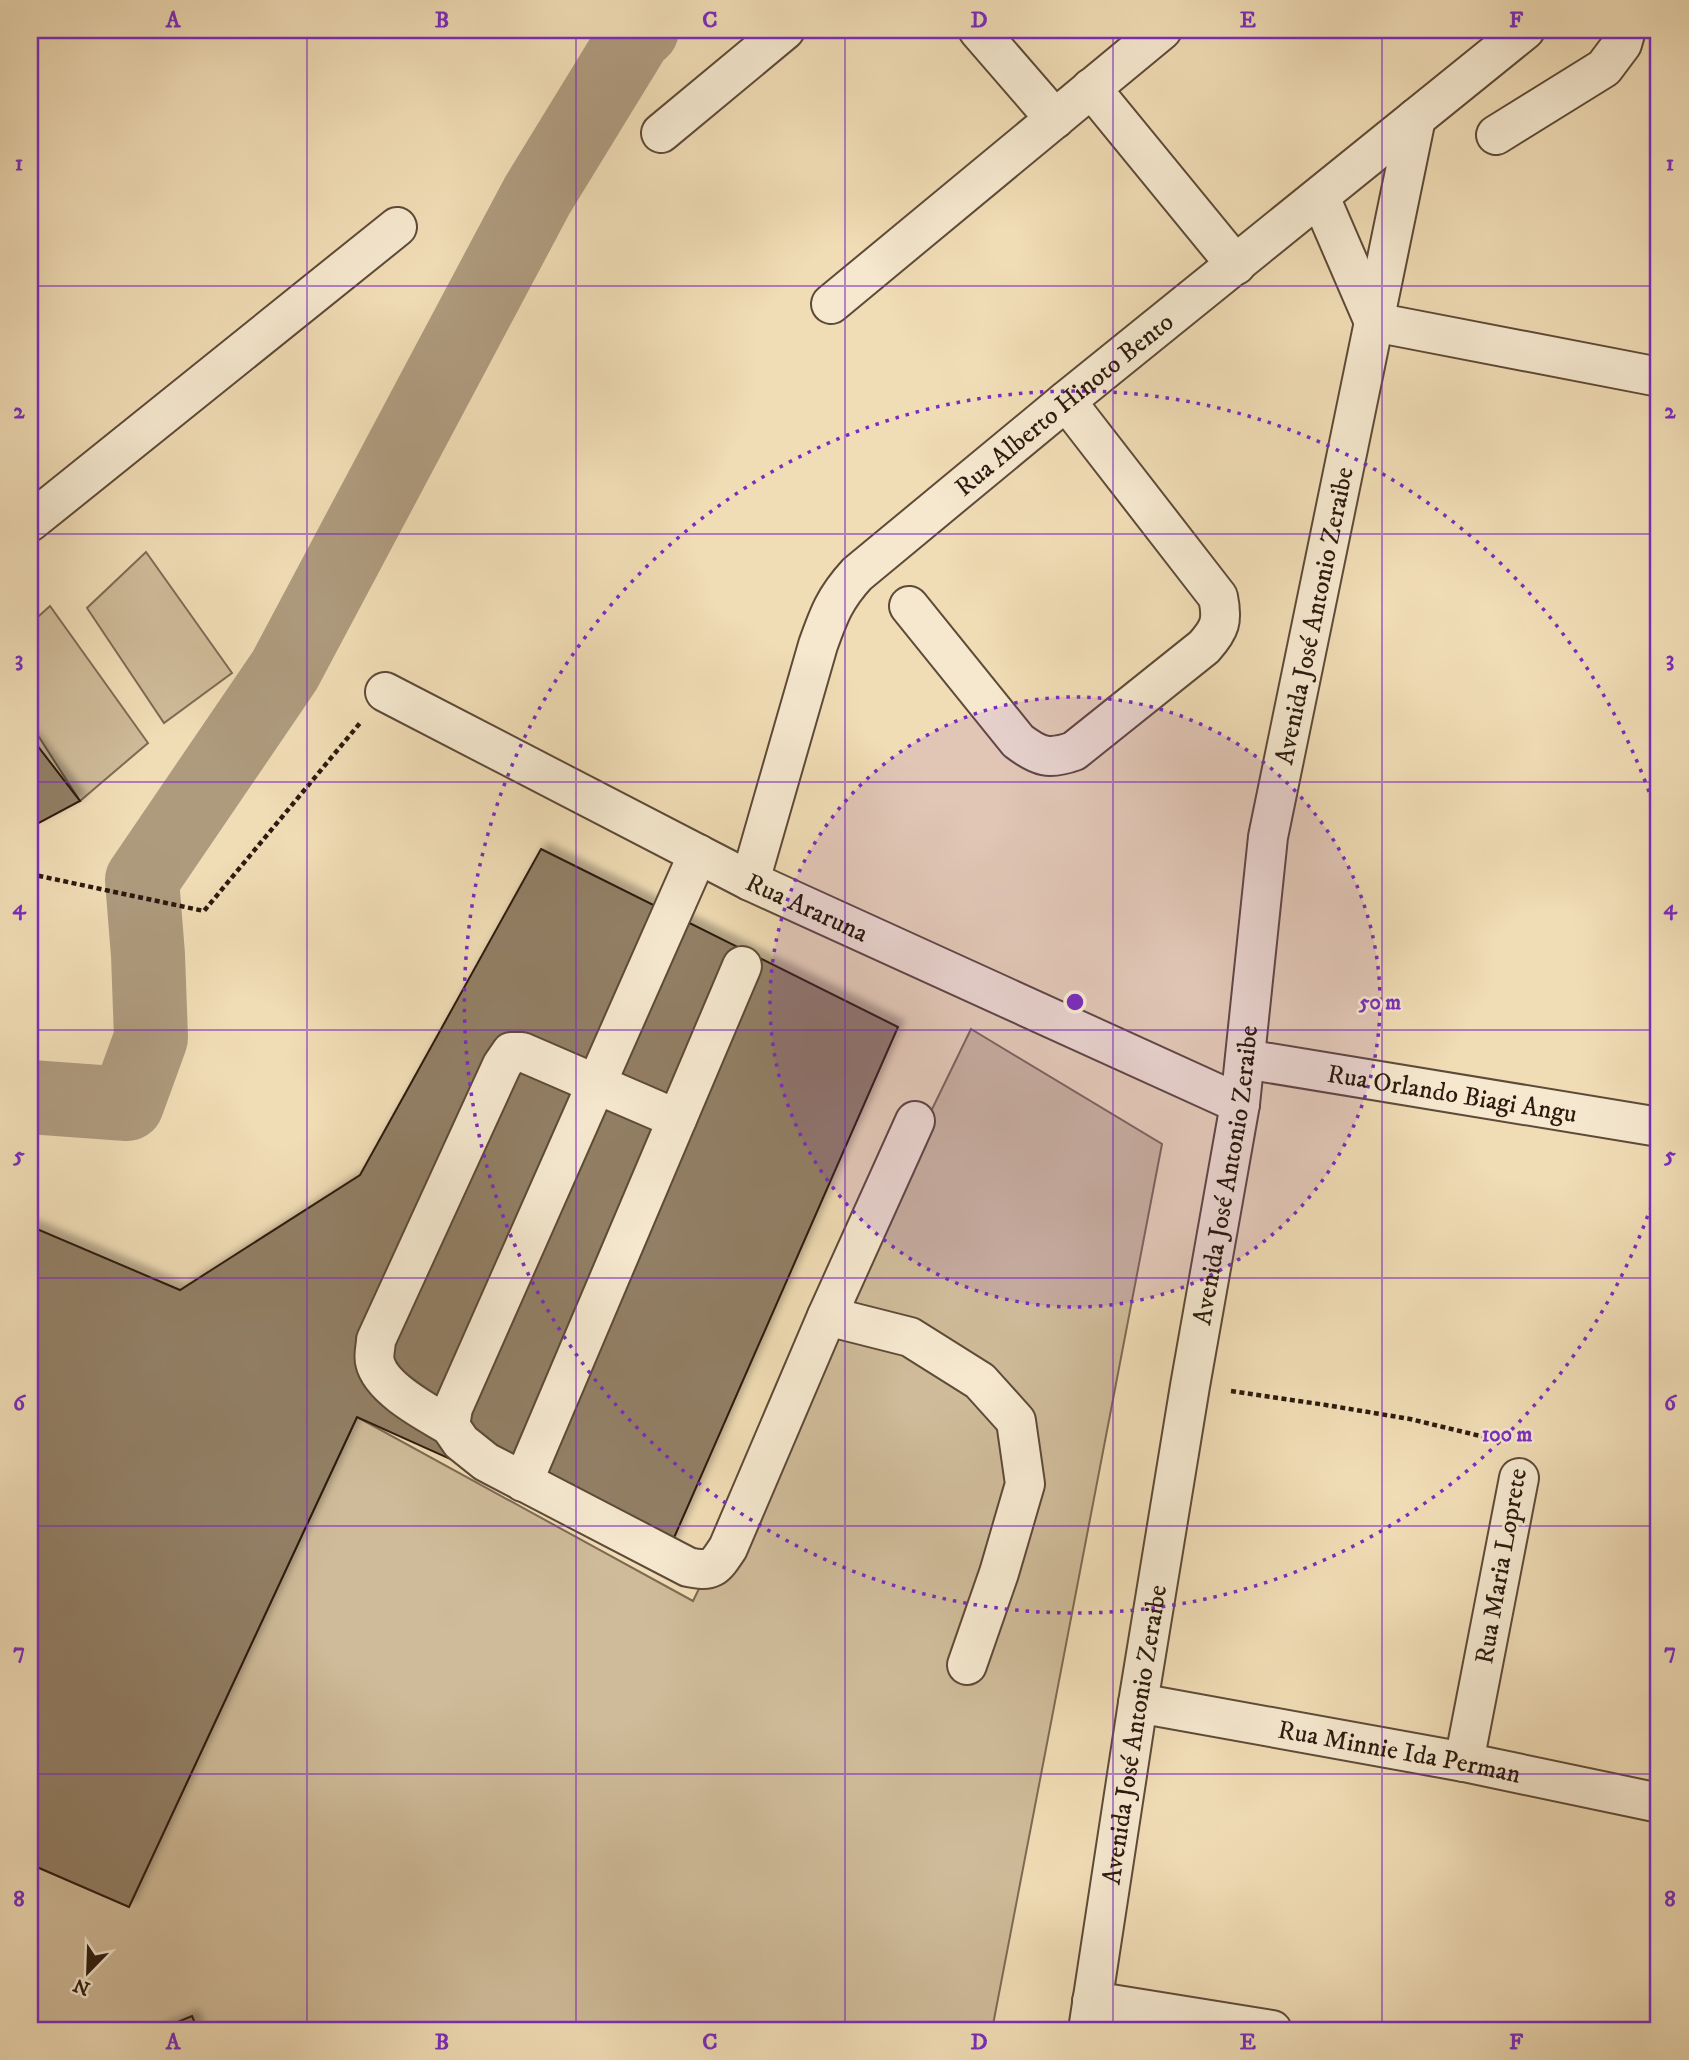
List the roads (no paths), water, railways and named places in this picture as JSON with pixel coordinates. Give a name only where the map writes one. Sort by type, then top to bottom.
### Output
[{"type":"street","points":[[661,133],[785,30]]},
{"type":"street","points":[[978,30],[1055,118]]},
{"type":"street","points":[[831,304],[1162,30]]},
{"type":"street","name":"Rua Alberto Hinoto Bento","points":[[750,881],[830,610],[857,574],[1066,401],[1525,30]]},
{"type":"street","points":[[1496,135],[1604,68],[1622,44],[1626,30]]},
{"type":"street","points":[[1091,88],[1236,265]]},
{"type":"street","name":"Avenida José Antonio Zeraibe","points":[[1090,2016],[1190,1386],[1240,1104],[1268,837],[1416,118]]},
{"type":"street","points":[[1320,197],[1374,322],[1659,377]]},
{"type":"street","points":[[30,522],[397,227]]},
{"type":"street","points":[[909,606],[1018,741],[1036,754],[1058,757],[1074,751],[1204,647],[1217,633],[1222,614],[1218,597],[1066,401]]},
{"type":"street","name":"Rua Araruna","points":[[385,692],[750,881],[1240,1104]]},
{"type":"street","points":[[450,1426],[453,1408],[698,853]]},
{"type":"street","points":[[523,1482],[742,966]]},
{"type":"street","points":[[677,1119],[536,1057],[522,1052],[511,1052],[502,1065],[376,1340],[374,1362],[385,1381],[417,1406],[450,1426],[461,1442],[486,1462],[688,1567],[705,1570],[718,1563],[728,1548],[827,1316],[915,1121]]},
{"type":"street","name":"Rua Orlando Biagi Angu","points":[[1245,1059],[1659,1127]]},
{"type":"street","points":[[827,1316],[910,1337],[980,1381],[1016,1421],[1026,1484],[967,1665]]},
{"type":"street","name":"Rua Maria Loprete","points":[[1464,1762],[1519,1478]]},
{"type":"street","name":"Rua Minnie Ida Perman","points":[[1138,1703],[1464,1762],[1659,1803]]},
{"type":"street","points":[[1090,2016],[1272,2030]]},
{"type":"waterway","points":[[30,1097],[127,1104],[151,1038],[142,880],[285,670],[537,196],[635,36],[642,30]]}]
